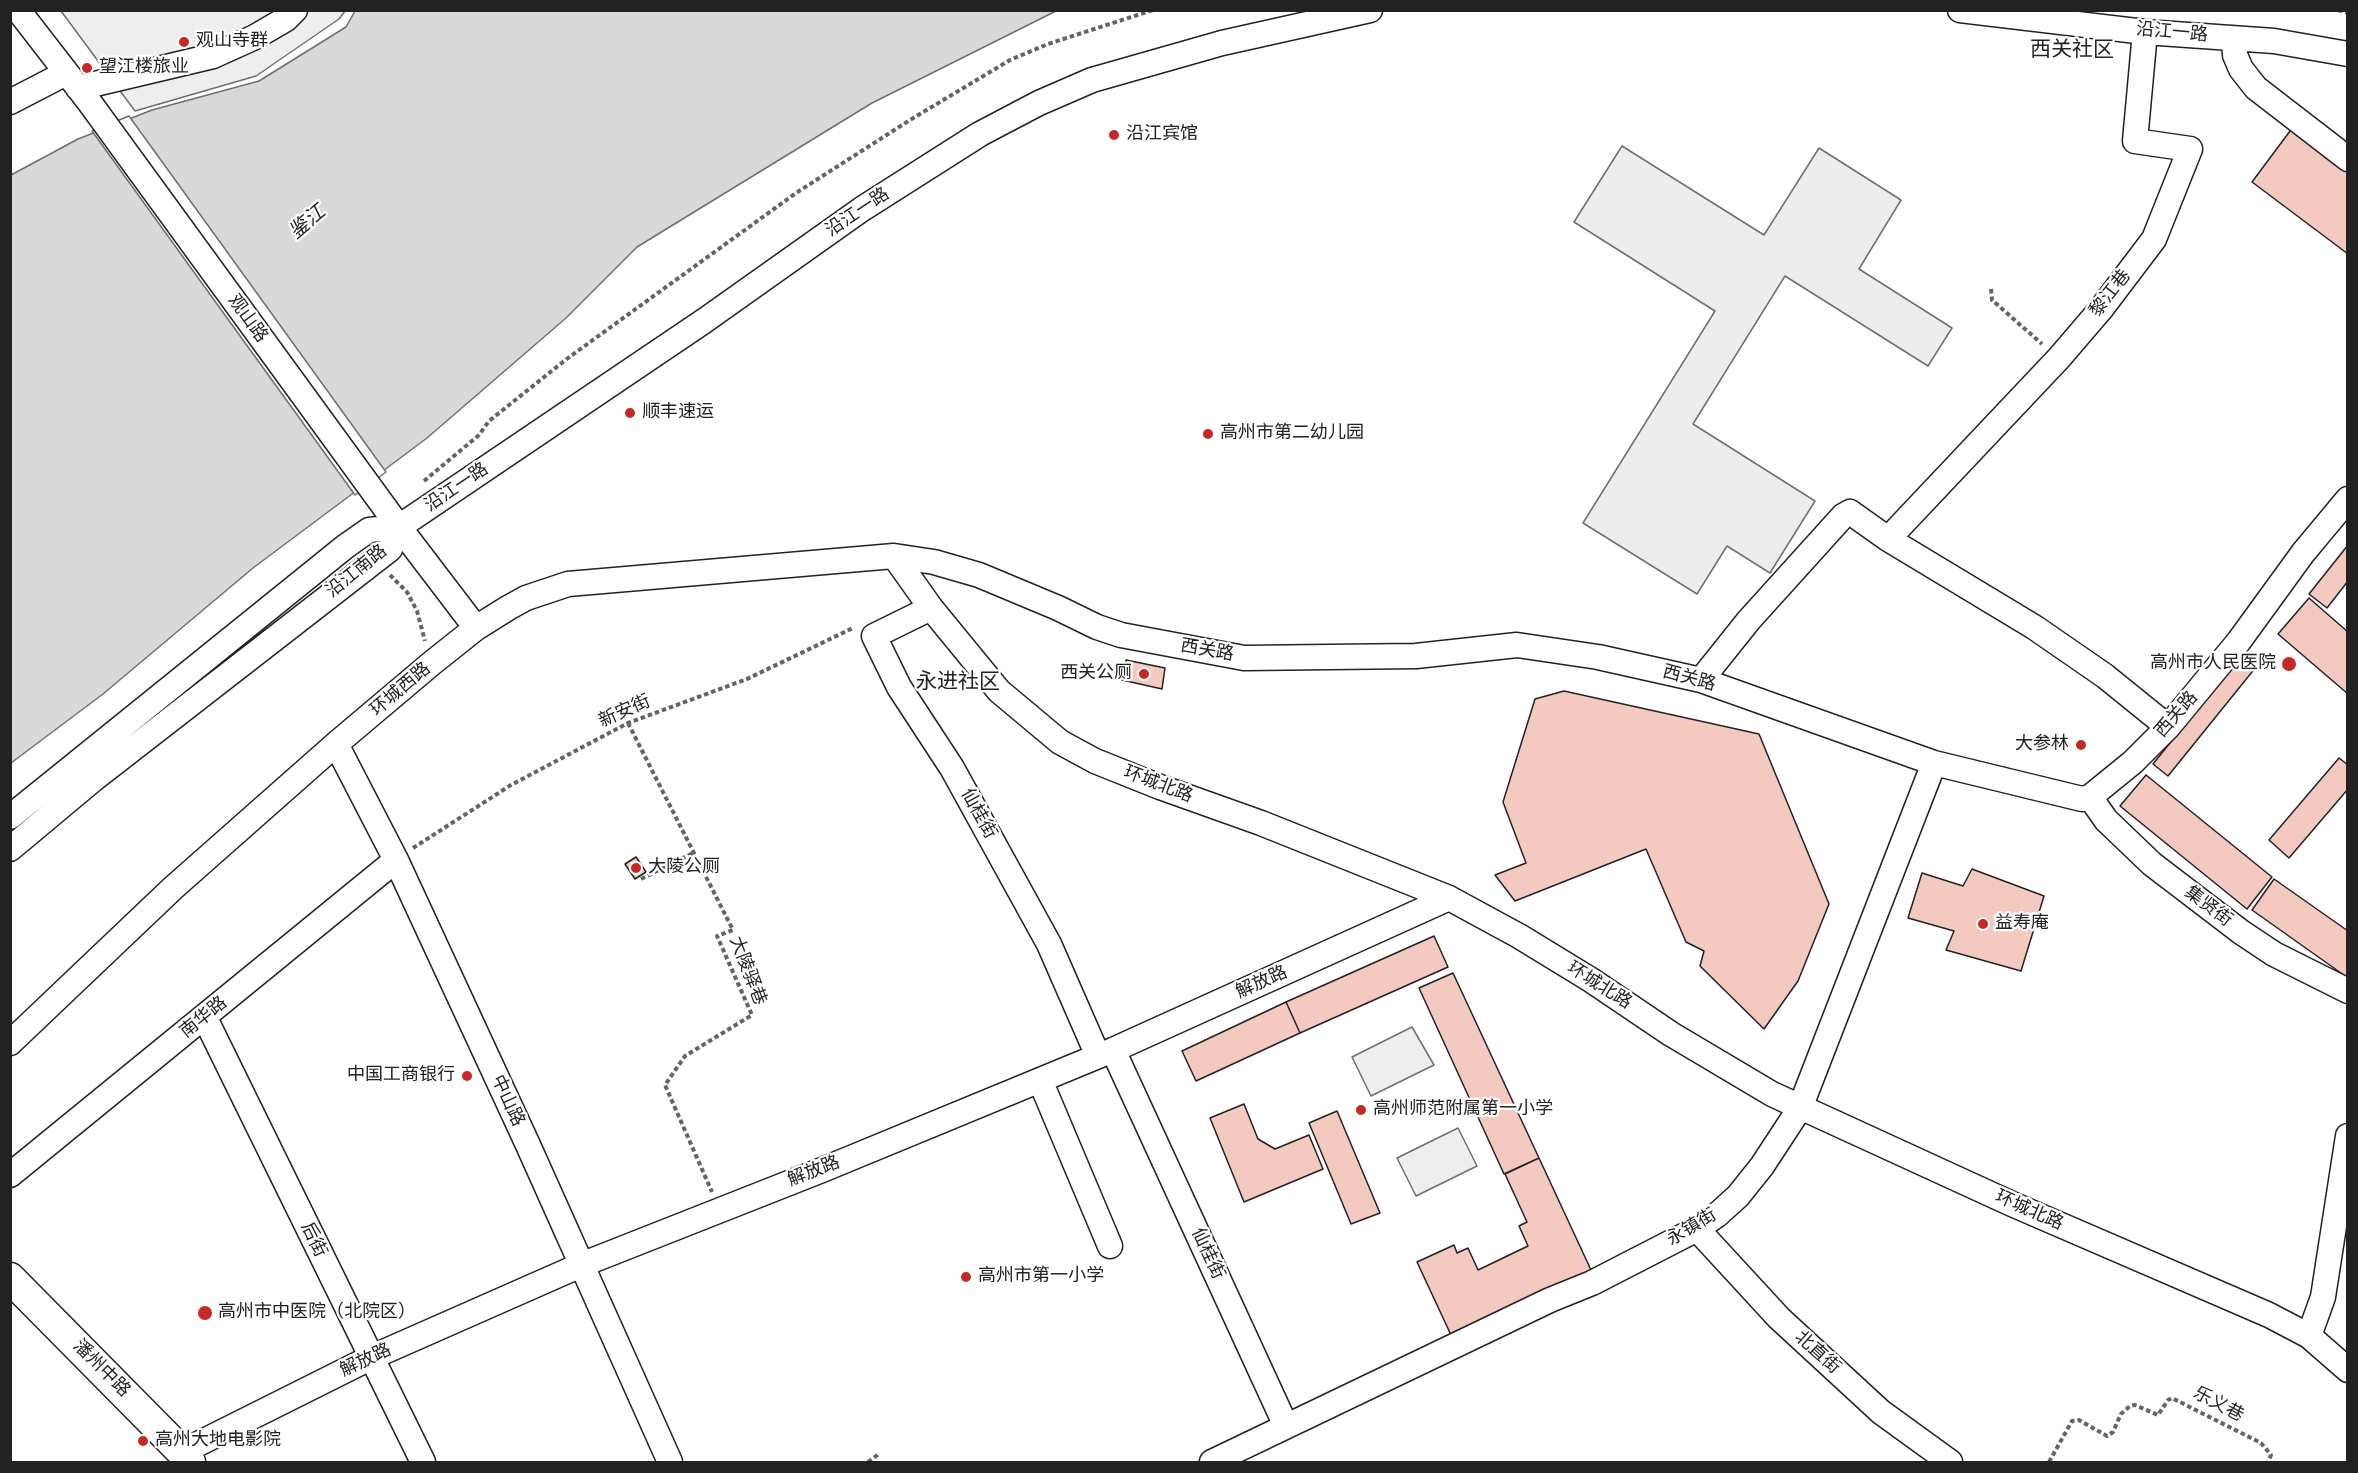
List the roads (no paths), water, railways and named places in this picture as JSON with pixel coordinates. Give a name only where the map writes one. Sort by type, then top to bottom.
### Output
[{"type":"main road","name":"潘州中路","points":[[10,1278],[186,1457]]},
{"type":"street","name":"观山路","points":[[18,10],[78,88],[378,499],[476,628]]},
{"type":"street","points":[[10,102],[213,56],[255,37],[286,19],[295,10]]},
{"type":"street","name":"沿江一路","points":[[399,527],[704,321],[862,209],[1000,124],[1039,103],[1092,80],[1222,43],[1371,10]]},
{"type":"street","name":"沿江一路","points":[[1960,10],[2145,32],[2274,41],[2348,54]]},
{"type":"street","name":"黎江巷","points":[[1888,539],[2059,358],[2101,309],[2154,239],[2190,149],[2135,141],[2145,32]]},
{"type":"street","points":[[2234,39],[2235,55],[2241,69],[2256,88],[2348,159]]},
{"type":"street","name":"西关路","points":[[894,556],[934,562],[979,575],[1097,627],[1121,635],[1244,658],[1416,656],[1517,645],[1598,657],[1701,680],[1934,763],[2072,798],[2090,797],[2133,762],[2168,727],[2239,641],[2303,553],[2348,499]]},
{"type":"street","points":[[1701,680],[1749,620],[1846,513],[1853,513],[1888,539],[2034,627],[2105,676],[2168,727]]},
{"type":"street","name":"沿江南路","points":[[10,817],[80,758],[346,546],[369,530],[399,527],[390,549],[95,778],[10,849]]},
{"type":"street","name":"环城西路","points":[[10,1043],[173,888],[336,744],[476,628],[526,598],[568,584],[894,556]]},
{"type":"street","name":"环城北路","points":[[894,556],[931,608],[999,691],[1060,742],[1095,761],[1261,823],[1449,898],[1582,975],[1748,1082],[2012,1204],[2269,1315],[2309,1336],[2348,1370]]},
{"type":"street","name":"仙桂街","points":[[931,608],[874,636],[899,687],[957,778],[1049,944],[1106,1053],[1286,1426]]},
{"type":"street","name":"中山路","points":[[336,744],[396,860],[670,1462]]},
{"type":"street","name":"永镇街","points":[[1212,1462],[1539,1305],[1592,1283],[1697,1229],[1738,1196],[1762,1166],[1800,1108],[1934,763]]},
{"type":"street","name":"集贤街","points":[[2090,797],[2106,820],[2152,864],[2241,932],[2274,954],[2348,991]]},
{"type":"street","name":"南华路","points":[[10,1174],[205,1018],[396,860]]},
{"type":"street","name":"解放路","points":[[186,1457],[370,1358],[581,1265],[822,1170],[1106,1053],[1449,898]]},
{"type":"street","name":"后街","points":[[205,1018],[423,1462]]},
{"type":"street","points":[[1040,1080],[1110,1246]]},
{"type":"street","points":[[2309,1336],[2323,1297],[2348,1136]]},
{"type":"street","name":"北直街","points":[[1697,1229],[1779,1318],[1881,1412],[1950,1462]]},
{"type":"water","name":"鉴江","points":[[355,11],[1056,11],[872,103],[637,247],[566,318],[427,438],[253,568],[103,694],[11,763],[11,175],[78,139],[152,110],[259,81],[346,27]]},
{"type":"place","name":"观山寺群","points":[[184,42]]},
{"type":"place","name":"望江楼旅业","points":[[87,68]]},
{"type":"place","name":"沿江宾馆","points":[[1114,135]]},
{"type":"place","name":"顺丰速运","points":[[630,413]]},
{"type":"place","name":"高州市第二幼儿园","points":[[1208,434]]},
{"type":"place","name":"高州市人民医院","points":[[2289,664]]},
{"type":"place","name":"西关公厕","points":[[1144,674]]},
{"type":"place","name":"大参林","points":[[2081,745]]},
{"type":"place","name":"大陵公厕","points":[[636,868]]},
{"type":"place","name":"益寿庵","points":[[1983,924]]},
{"type":"place","name":"中国工商银行","points":[[467,1076]]},
{"type":"place","name":"高州师范附属第一小学","points":[[1361,1110]]},
{"type":"place","name":"高州市第一小学","points":[[966,1277]]},
{"type":"place","name":"高州市中医院（北院区）","points":[[205,1313]]},
{"type":"place","name":"高州大地电影院","points":[[143,1441]]},
{"type":"district","name":"西关社区","points":[[2072,51]]},
{"type":"district","name":"永进社区","points":[[958,683]]}]
